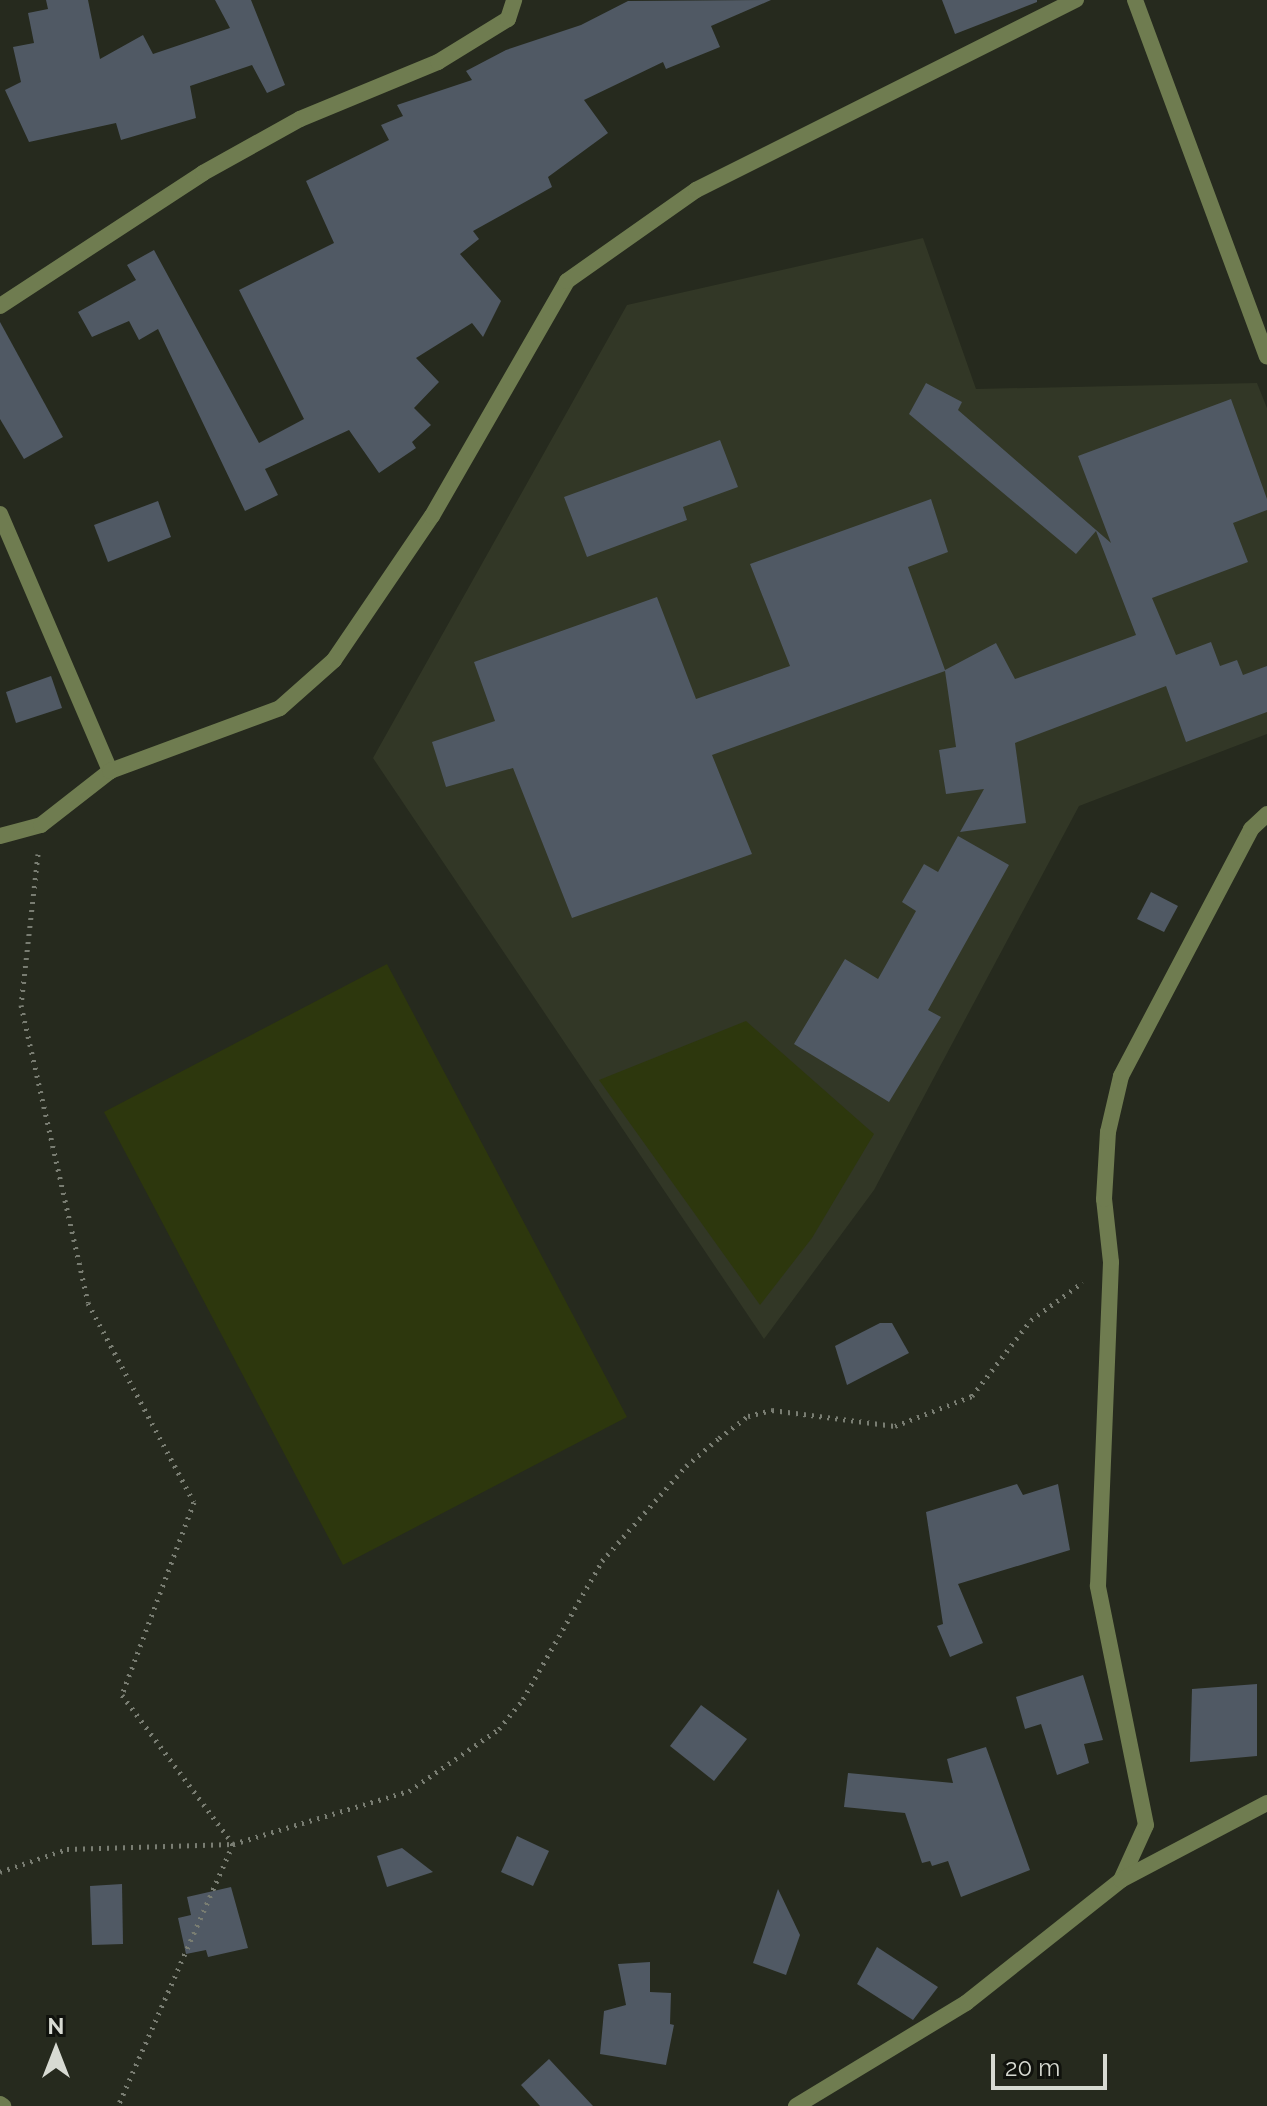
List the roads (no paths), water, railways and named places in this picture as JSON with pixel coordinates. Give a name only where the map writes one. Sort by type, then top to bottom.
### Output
[{"type":"street","points":[[0,306],[231,157],[300,119],[438,62],[508,19],[514,0]]},
{"type":"street","points":[[0,836],[41,825],[110,771],[280,708],[334,660],[432,516],[567,281],[696,190],[1076,0]]},
{"type":"street","points":[[1135,0],[1267,356]]},
{"type":"street","points":[[0,514],[110,771]]},
{"type":"street","points":[[1121,1880],[1146,1825],[1098,1586],[1111,1262],[1104,1199],[1108,1132],[1121,1076],[1251,829],[1267,814]]},
{"type":"street","points":[[796,2106],[966,2003],[1121,1880],[1267,1803]]}]
